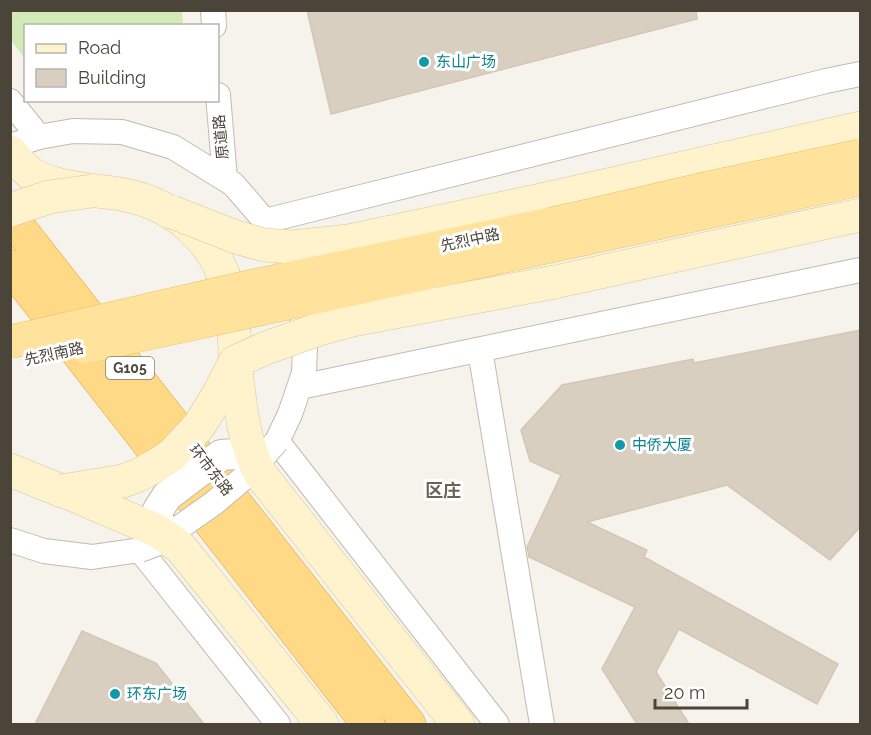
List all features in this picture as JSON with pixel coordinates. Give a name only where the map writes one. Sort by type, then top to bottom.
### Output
[{"type":"highway","name":"环市东路","points":[[10,216],[409,724]]},
{"type":"highway","name":"G105","points":[[10,266],[368,724]]},
{"type":"main road","points":[[10,152],[31,174],[52,183],[149,201],[236,237],[264,245],[293,247],[348,241],[861,128]]},
{"type":"main road","name":"先烈中路","points":[[88,335],[248,287],[861,156]]},
{"type":"main road","name":"先烈中路","points":[[88,335],[861,179]]},
{"type":"main road","points":[[10,210],[49,197],[92,191]]},
{"type":"main road","points":[[172,212],[203,239],[219,264],[229,291],[234,320],[235,362],[245,433],[264,449],[261,475],[458,724]]},
{"type":"main road","points":[[62,491],[123,481],[139,475],[172,455],[207,414],[235,362],[322,328],[352,320],[555,282],[861,214]]},
{"type":"main road","name":"先烈南路","points":[[10,342],[88,335]]},
{"type":"main road","name":"先烈南路","points":[[10,363],[88,335]]},
{"type":"main road","points":[[10,470],[62,491],[149,541],[181,548],[313,712]]},
{"type":"street","points":[[265,221],[861,74]]},
{"type":"street","points":[[10,101],[39,136]]},
{"type":"street","name":"原道路","points":[[219,102],[225,179]]},
{"type":"street","points":[[10,146],[39,136],[73,131],[122,132],[173,147],[233,184],[265,221],[287,258],[301,303],[305,347],[304,373],[290,414],[264,449],[220,455],[167,496],[158,510],[149,541]]},
{"type":"street","points":[[300,387],[861,270]]},
{"type":"street","points":[[480,350],[542,724]]},
{"type":"street","points":[[264,449],[497,724]]},
{"type":"street","points":[[10,540],[44,551],[92,557],[149,541]]},
{"type":"street","points":[[149,541],[278,724]]},
{"type":"green space","points":[[11,10],[182,11],[183,24],[24,24],[24,58],[11,40]]},
{"type":"building","name":"东山广场","points":[[307,10],[696,10],[697,19],[331,114]]},
{"type":"building","points":[[861,330],[861,526],[830,560],[727,485],[587,522],[647,550],[644,557],[838,664],[817,704],[679,629],[656,672],[689,724],[637,724],[602,669],[635,607],[529,557],[527,547],[561,475],[530,461],[521,430],[562,385],[693,359],[694,363]]},
{"type":"building","name":"环东广场","points":[[82,631],[156,663],[204,724],[35,724]]},
{"type":"place","name":"东山广场","points":[[424,62]]},
{"type":"place","name":"中侨大厦","points":[[620,445]]},
{"type":"place","name":"环东广场","points":[[115,694]]},
{"type":"district","name":"区庄","points":[[443,490]]}]
